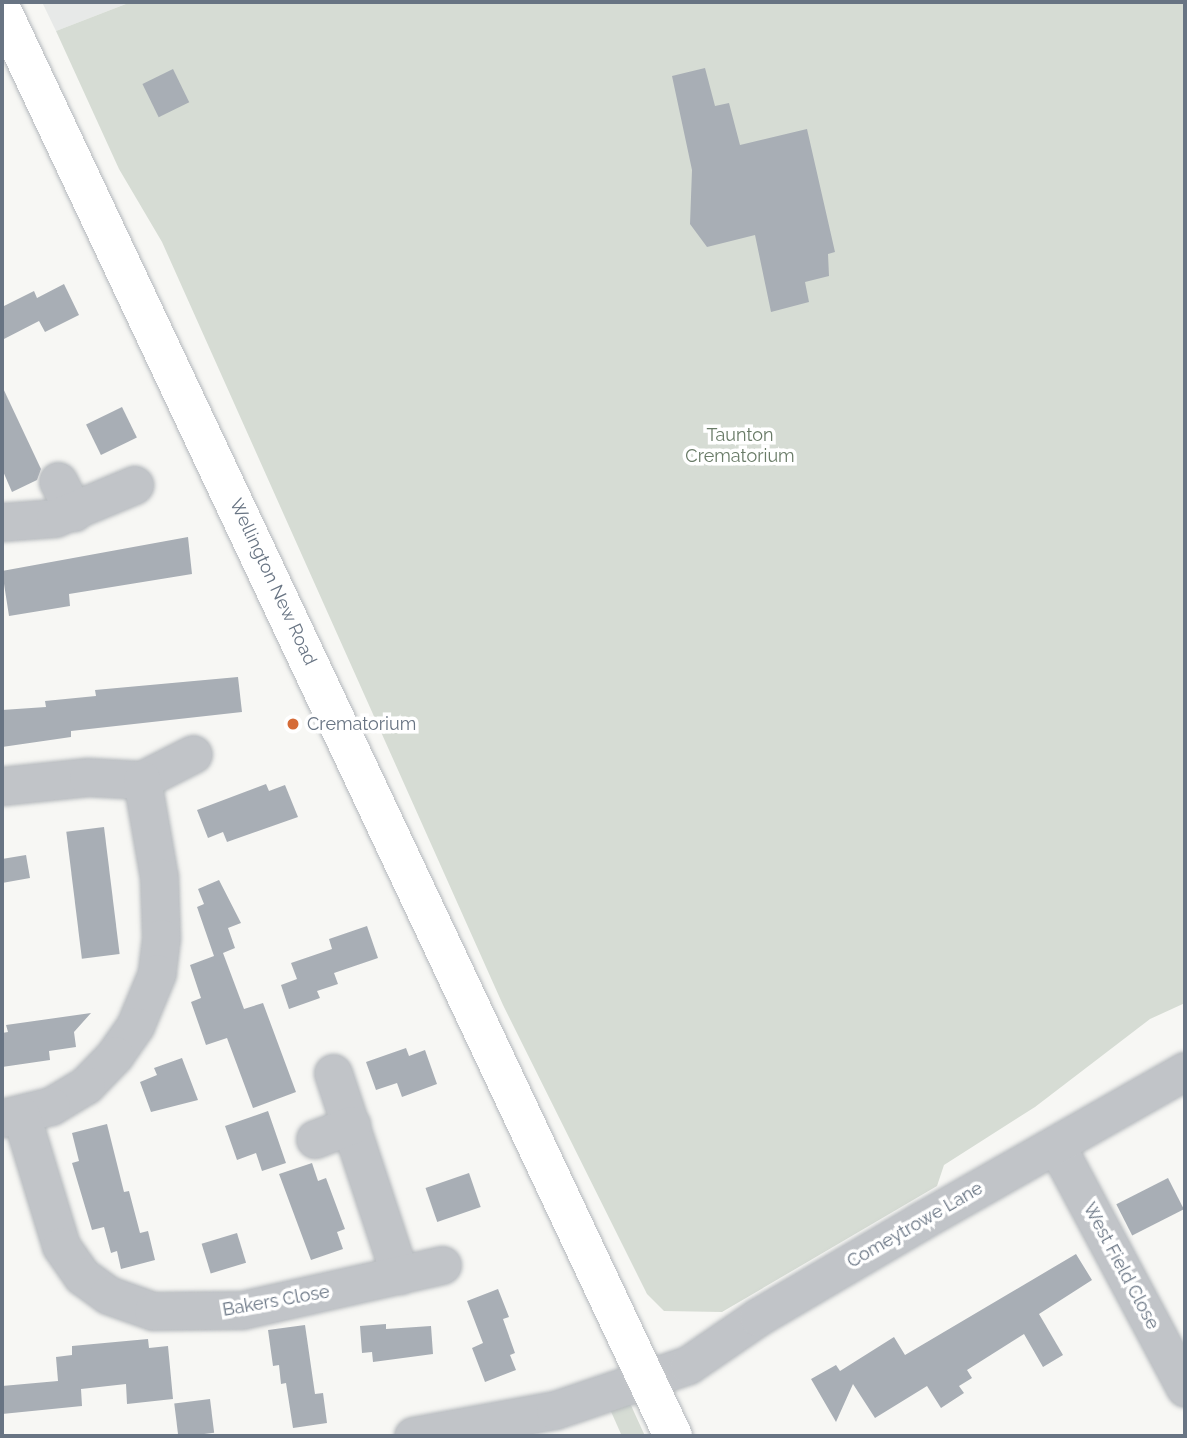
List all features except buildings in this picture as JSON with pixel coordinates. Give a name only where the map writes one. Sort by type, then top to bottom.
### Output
[{"type":"main road","name":"Wellington New Road","points":[[2,10],[673,1436]]},
{"type":"street","points":[[2,522],[21,523],[66,496],[134,485]]},
{"type":"street","points":[[2,786],[88,777],[142,780],[193,754]]},
{"type":"street","name":"Bakers Close","points":[[142,780],[159,877],[157,973],[135,1026],[115,1055],[86,1085],[51,1106],[11,1116],[61,1246],[82,1276],[108,1295],[153,1311],[242,1310],[442,1265]]},
{"type":"street","name":"Comeytrowe Lane","points":[[413,1436],[555,1410],[645,1377],[688,1365],[769,1310],[1185,1071]]},
{"type":"street","points":[[333,1073],[400,1275]]},
{"type":"street","points":[[314,1139],[351,1125]]},
{"type":"street","name":"West Field Close","points":[[1056,1145],[1185,1388]]},
{"type":"shaded area","points":[[42,2],[131,2],[56,31]]},
{"type":"green space","name":"Taunton Crematorium","points":[[131,2],[1185,2],[1185,1003],[1150,1019],[1035,1107],[944,1165],[937,1186],[722,1312],[664,1311],[647,1294],[503,1005],[162,242],[119,169],[56,31]]},
{"type":"green space","points":[[629,1401],[645,1436],[621,1434],[609,1407]]},
{"type":"place","name":"Crematorium","points":[[293,724]]}]
